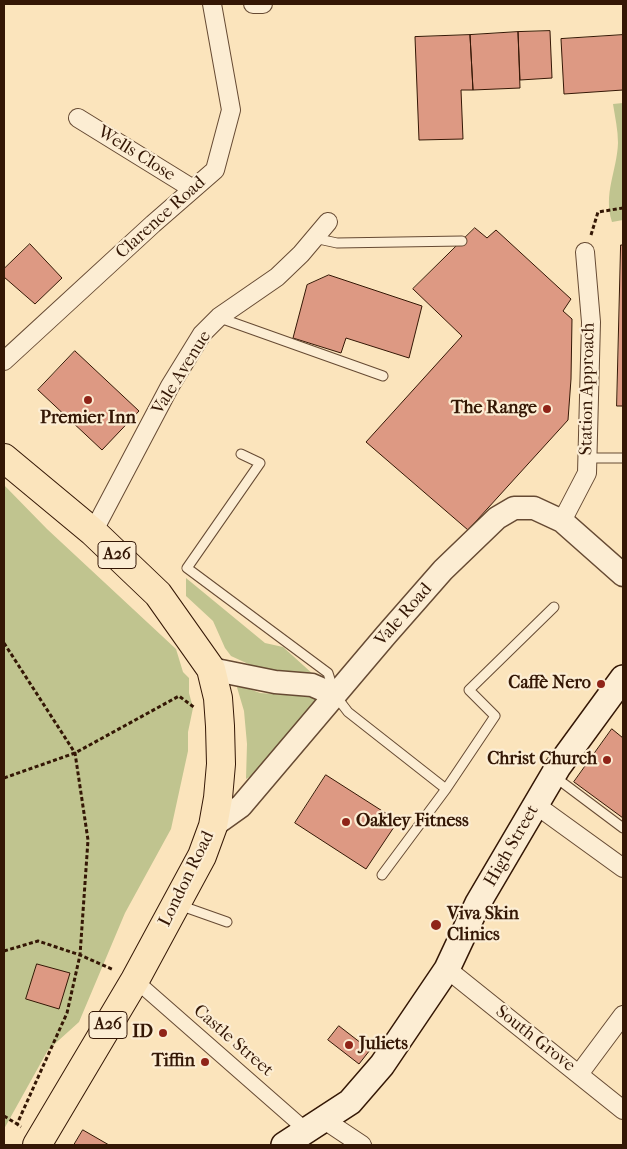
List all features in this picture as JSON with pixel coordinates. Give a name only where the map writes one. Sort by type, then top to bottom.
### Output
[{"type":"highway","name":"London Road","points":[[4,458],[93,532],[158,594],[211,669],[218,698],[220,726],[221,764],[213,826],[202,856],[135,980],[38,1143]]},
{"type":"main road","name":"High Street","points":[[284,1145],[350,1102],[382,1066],[447,970],[478,903],[558,767],[623,678]]},
{"type":"street","name":"Clarence Road","points":[[4,361],[215,170],[232,110],[212,4]]},
{"type":"street","points":[[253,4],[263,4]]},
{"type":"street","name":"Wells Close","points":[[78,118],[193,189]]},
{"type":"street","name":"Vale Avenue","points":[[93,532],[170,386],[202,334],[219,318],[277,277],[328,222]]},
{"type":"street","name":"Station Approach","points":[[562,521],[587,473],[591,322],[585,252]]},
{"type":"street","name":"Vale Road","points":[[213,826],[241,806],[386,634],[443,570],[497,518],[514,508],[534,508],[562,521],[623,575]]},
{"type":"street","points":[[211,669],[275,682],[312,685],[335,695]]},
{"type":"street","points":[[536,805],[623,868]]},
{"type":"street","name":"South Grove","points":[[447,970],[623,1110]]},
{"type":"street","name":"Castle Street","points":[[135,980],[314,1125]]},
{"type":"street","points":[[579,1074],[623,1015]]},
{"type":"street","points":[[314,1125],[362,1145]]},
{"type":"lane","points":[[314,238],[337,243],[462,241]]},
{"type":"lane","points":[[219,318],[383,376]]},
{"type":"lane","points":[[240,454],[260,463],[187,568],[328,673],[335,695],[348,712],[446,789]]},
{"type":"lane","points":[[587,458],[623,458]]},
{"type":"lane","points":[[382,875],[446,789],[495,716],[469,690],[554,607]]},
{"type":"lane","points":[[553,776],[623,828]]},
{"type":"lane","points":[[177,904],[228,922]]},
{"type":"path","points":[[585,252],[598,212],[623,208]]},
{"type":"path","points":[[4,643],[75,753],[88,840],[80,955],[67,1013],[17,1124]]},
{"type":"path","points":[[4,778],[75,753],[179,696],[220,726]]},
{"type":"path","points":[[4,951],[38,941],[80,955],[135,980]]},
{"type":"path","points":[[4,1116],[17,1124],[38,1143]]},
{"type":"green space","points":[[623,103],[623,220],[612,222],[609,202],[618,143],[613,104]]},
{"type":"green space","points":[[4,485],[47,529],[176,649],[183,672],[189,678],[189,693],[193,708],[188,732],[188,751],[171,829],[125,913],[79,1022],[48,1050],[4,1129]]},
{"type":"green space","points":[[186,578],[265,643],[283,647],[314,675],[292,676],[255,667],[231,656],[225,648],[213,621],[186,596]]},
{"type":"green space","points":[[236,684],[260,693],[314,697],[317,704],[305,714],[251,776],[246,779],[247,744],[244,711]]},
{"type":"building","points":[[550,31],[552,78],[520,80],[518,32]]},
{"type":"building","points":[[518,32],[520,88],[473,90],[470,35]]},
{"type":"building","points":[[470,35],[473,90],[461,90],[463,139],[419,140],[415,37]]},
{"type":"building","points":[[623,35],[623,90],[564,94],[561,39]]},
{"type":"building","points":[[475,228],[487,238],[496,230],[571,299],[563,311],[572,319],[571,379],[568,420],[468,530],[366,442],[462,336],[413,289]]},
{"type":"building","points":[[30,244],[62,278],[35,304],[4,277],[4,269]]},
{"type":"building","points":[[621,245],[623,245],[623,406],[617,406]]},
{"type":"building","points":[[329,275],[422,306],[409,358],[346,338],[341,353],[293,338],[307,285]]},
{"type":"building","name":"Premier Inn","points":[[75,351],[139,411],[102,450],[38,390]]},
{"type":"building","name":"Christ Church","points":[[612,729],[623,738],[623,818],[574,782]]},
{"type":"building","name":"Oakley Fitness","points":[[326,775],[398,821],[366,869],[295,823]]},
{"type":"building","points":[[37,964],[70,973],[59,1009],[26,999]]},
{"type":"building","name":"Juliets","points":[[339,1026],[370,1050],[359,1064],[328,1040]]},
{"type":"building","points":[[83,1130],[109,1145],[74,1145]]},
{"type":"place","name":"Premier Inn","points":[[88,400]]},
{"type":"place","name":"The Range","points":[[547,409]]},
{"type":"place","name":"Caffè Nero","points":[[601,684]]},
{"type":"place","name":"Christ Church","points":[[607,760]]},
{"type":"place","name":"Oakley Fitness","points":[[346,822]]},
{"type":"place","name":"Viva Skin Clinics","points":[[436,925]]},
{"type":"place","name":"ID","points":[[163,1033]]},
{"type":"place","name":"Juliets","points":[[349,1045]]},
{"type":"place","name":"Tiffin","points":[[205,1062]]}]
